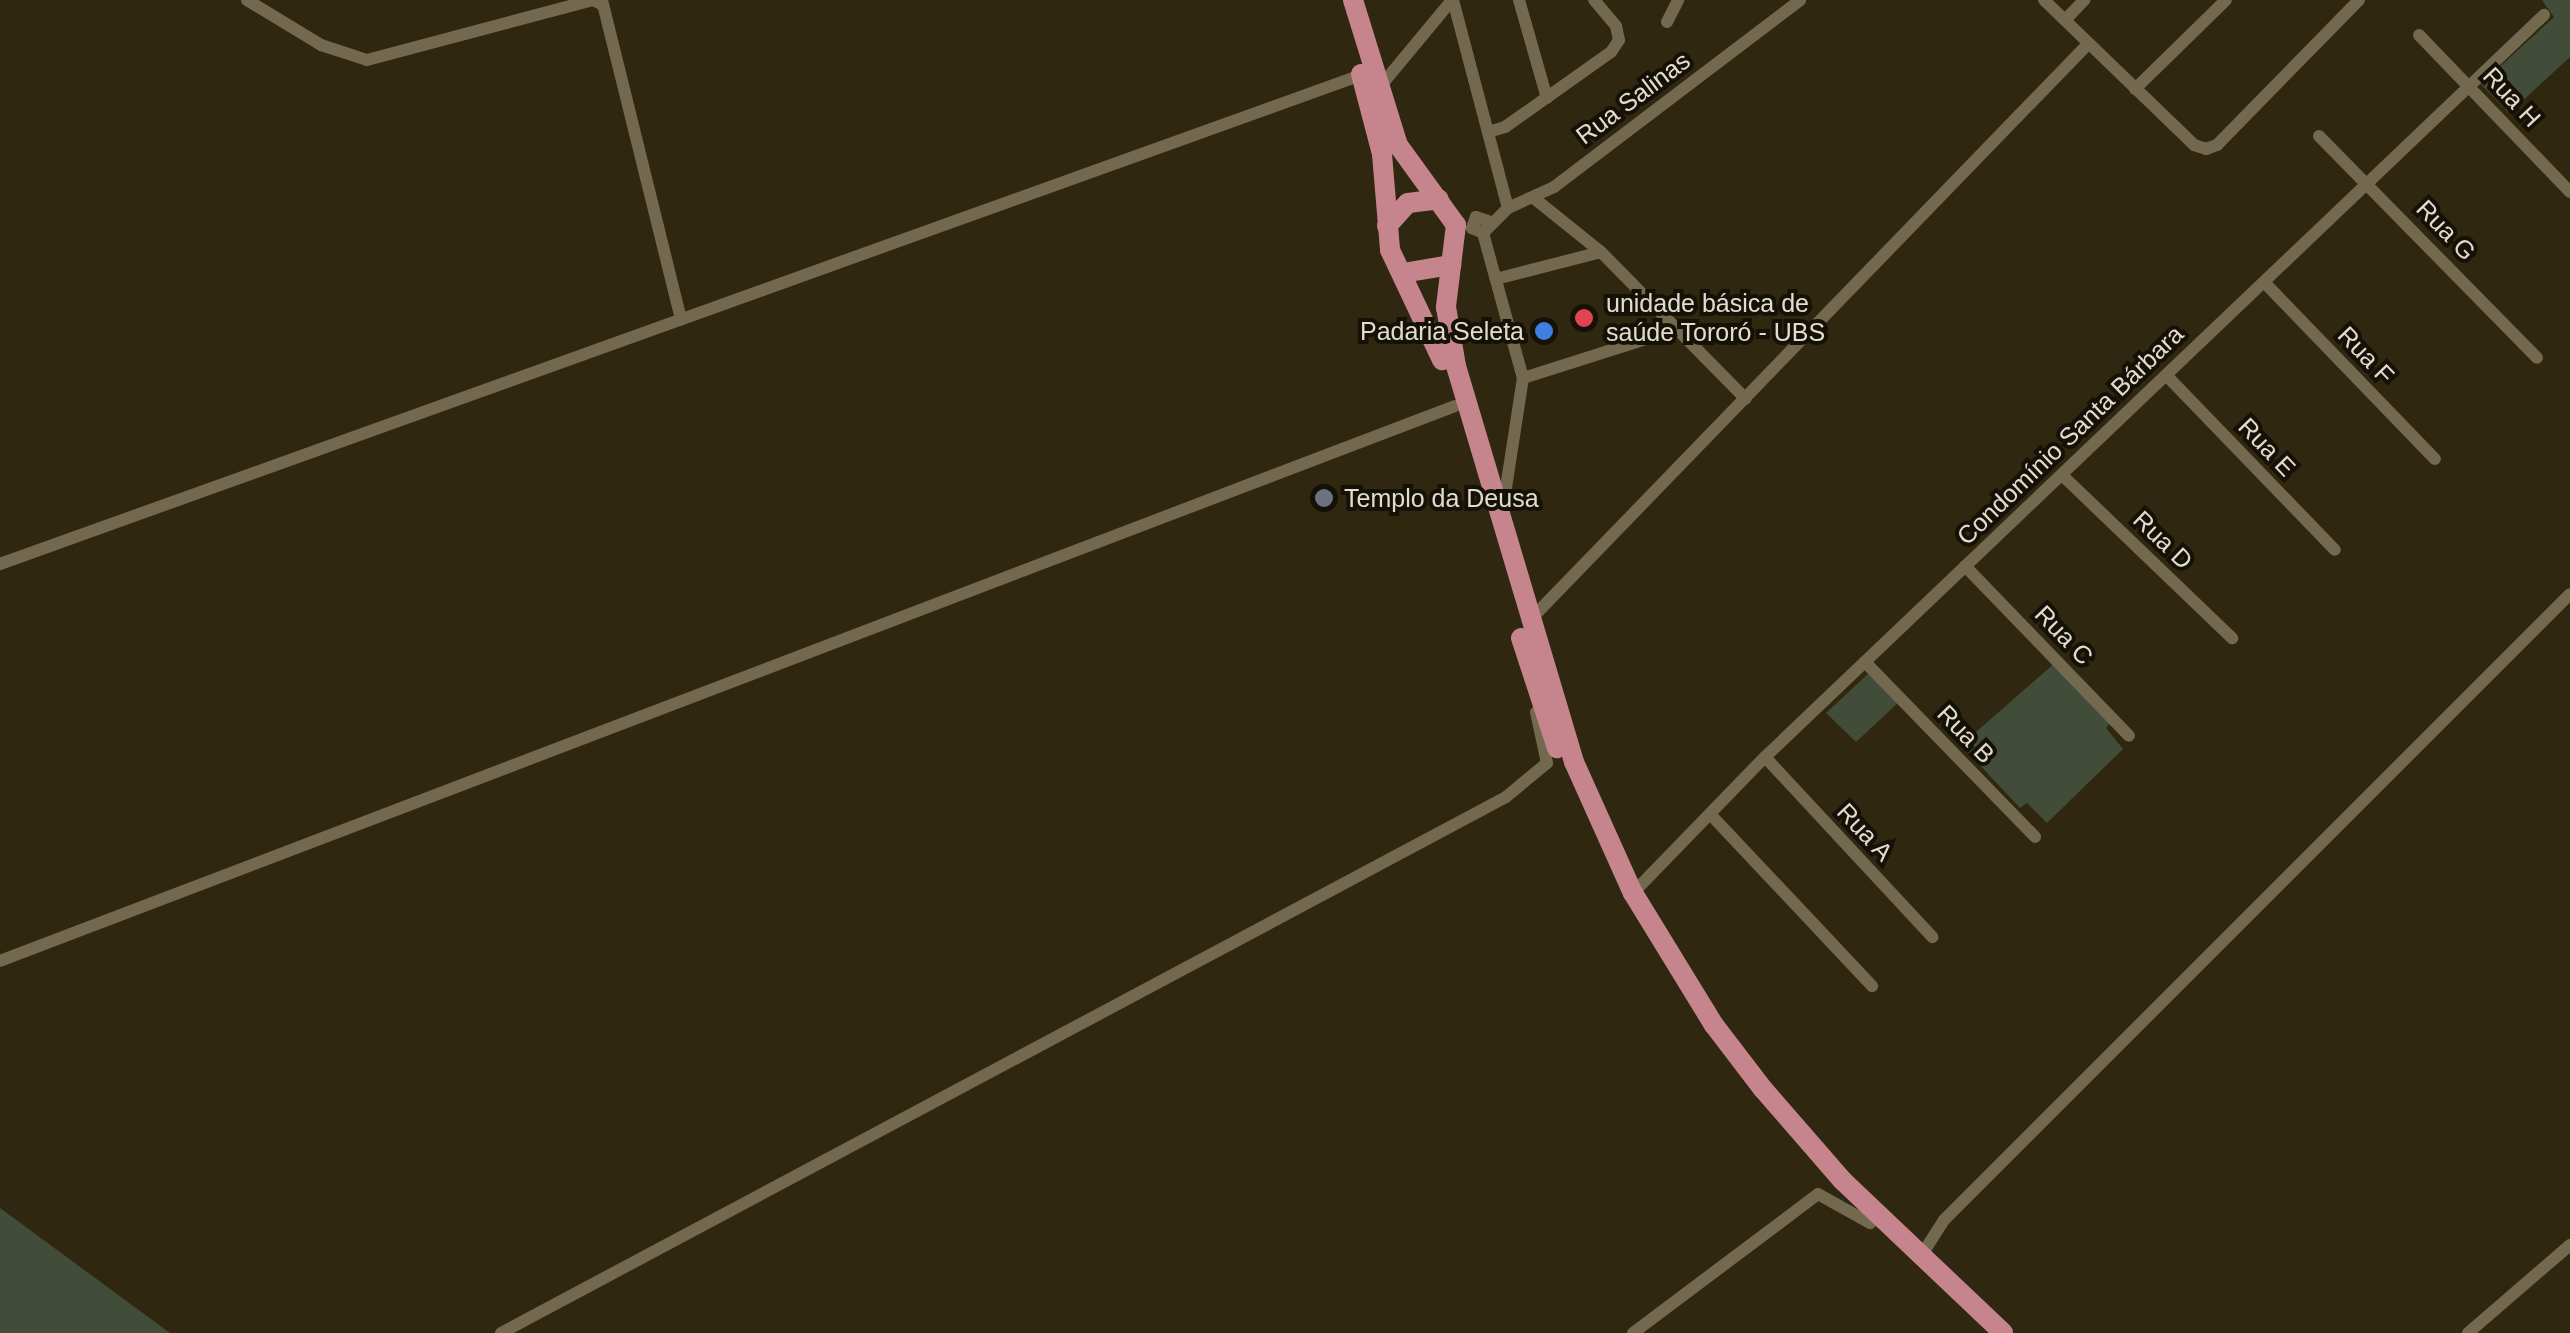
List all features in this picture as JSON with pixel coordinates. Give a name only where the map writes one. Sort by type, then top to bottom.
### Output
[{"type":"main road","points":[[1340,0],[1382,154],[1387,226],[1403,274],[1432,330],[1539,701],[1589,831],[1662,967],[1754,1097],[1870,1223],[1986,1333]]},
{"type":"main road","points":[[1353,0],[1398,145],[1456,225],[1449,337],[1500,522],[1574,762],[1633,893],[1704,1009],[1763,1089],[1842,1180],[2002,1333]]},
{"type":"main road","points":[[1387,226],[1408,203],[1439,199]]},
{"type":"main road","points":[[1403,274],[1454,258]]},
{"type":"street","points":[[247,0],[321,44],[367,60],[593,0],[602,2],[680,318]]},
{"type":"street","points":[[1379,88],[1453,0]]},
{"type":"street","points":[[1453,0],[1508,208]]},
{"type":"street","points":[[1519,0],[1547,98]]},
{"type":"street","points":[[1488,132],[1547,98],[1619,40],[1594,0]]},
{"type":"street","points":[[1667,22],[1678,0]]},
{"type":"street","name":"Rua Salinas","points":[[1454,258],[1481,226],[1508,208],[1536,198],[1800,0]]},
{"type":"street","points":[[2044,0],[2194,145],[2217,146],[2359,0]]},
{"type":"street","points":[[2064,20],[2084,0]]},
{"type":"street","points":[[2136,89],[2226,0]]},
{"type":"street","name":"Condomínio Santa Bárbara","points":[[1633,893],[1766,756],[2544,16]]},
{"type":"street","name":"Rua H","points":[[2419,35],[2472,84],[2570,192]]},
{"type":"street","points":[[1530,620],[2088,44]]},
{"type":"street","points":[[0,564],[1362,75]]},
{"type":"street","name":"Rua G","points":[[2320,136],[2370,182],[2538,358]]},
{"type":"street","points":[[1536,198],[1601,252],[1746,399]]},
{"type":"street","points":[[1439,199],[1481,226],[1523,378],[1500,522]]},
{"type":"street","points":[[1496,279],[1601,252]]},
{"type":"street","name":"Rua F","points":[[2264,282],[2435,458]]},
{"type":"street","points":[[1523,378],[1674,330]]},
{"type":"street","name":"Rua E","points":[[2166,375],[2336,550]]},
{"type":"street","points":[[0,961],[1455,406]]},
{"type":"street","name":"Rua D","points":[[2062,475],[2232,638]]},
{"type":"street","name":"Rua C","points":[[1966,566],[2129,736]]},
{"type":"street","points":[[1921,1256],[1944,1220],[2570,591]]},
{"type":"street","name":"Rua B","points":[[1864,662],[2035,837]]},
{"type":"street","points":[[501,1333],[1506,797],[1547,763],[1535,708],[1539,701]]},
{"type":"street","name":"Rua A","points":[[1766,756],[1932,937]]},
{"type":"street","points":[[1711,816],[1872,986]]},
{"type":"street","points":[[1633,1333],[1818,1194],[1870,1223]]},
{"type":"street","points":[[2468,1333],[2570,1245]]},
{"type":"green space","points":[[2542,0],[2570,0],[2570,57],[2509,113],[2481,84],[2554,17]]},
{"type":"green space","points":[[2056,662],[2112,721],[2106,728],[2123,749],[2047,823],[2027,803],[2020,808],[1961,745]]},
{"type":"green space","points":[[1870,672],[1900,701],[1856,742],[1826,713]]},
{"type":"green space","points":[[0,1208],[170,1333],[0,1333]]},
{"type":"place","name":"unidade básica de saúde Tororó - UBS","points":[[1584,318]]},
{"type":"place","name":"Padaria Seleta","points":[[1544,331]]},
{"type":"place","name":"Templo da Deusa","points":[[1324,498]]}]
